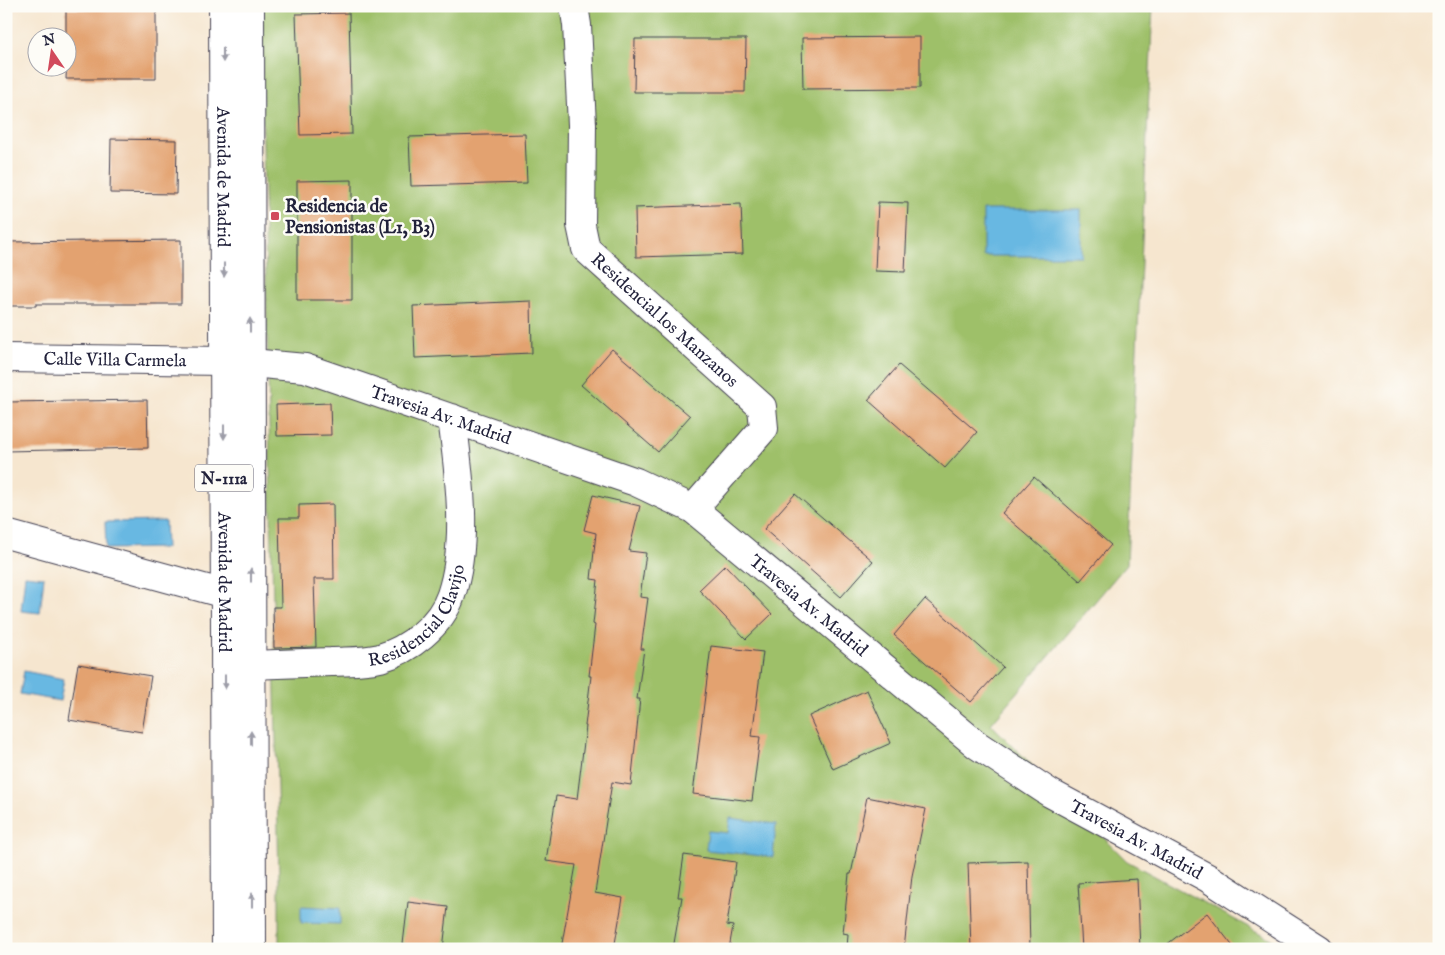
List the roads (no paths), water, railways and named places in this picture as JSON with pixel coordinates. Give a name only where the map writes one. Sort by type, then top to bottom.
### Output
[{"type":"street","name":"Avenida de Madrid","points":[[223,6],[226,949]]},
{"type":"street","name":"Avenida de Madrid","points":[[250,6],[252,949]]},
{"type":"street","name":"Residencial los Manzanos","points":[[574,6],[577,25],[582,125],[581,225],[586,249],[762,407],[764,428],[693,509]]},
{"type":"street","name":"Calle Villa Carmela","points":[[6,358],[224,361]]},
{"type":"street","name":"Travesia Av. Madrid","points":[[251,363],[305,368],[636,482],[693,509],[977,745],[1050,793],[1208,878],[1319,949]]},
{"type":"street","name":"Residencial Clavijo","points":[[251,665],[358,661],[380,658],[400,650],[419,638],[439,617],[451,596],[459,566],[459,475],[452,418]]},
{"type":"street","points":[[6,534],[225,594]]},
{"type":"water","points":[[983,210],[1081,210],[1081,256],[983,256]]},
{"type":"water","points":[[165,521],[166,548],[106,549],[105,522]]},
{"type":"water","points":[[25,575],[44,577],[40,613],[21,611]]},
{"type":"water","points":[[24,671],[64,679],[60,701],[20,694]]},
{"type":"water","points":[[730,818],[776,824],[773,857],[706,850],[708,831],[728,833]]},
{"type":"water","points":[[301,906],[340,908],[340,924],[301,923]]},
{"type":"place","name":"Residencia de Pensionistas (L1, B3)","points":[[275,216]]}]
